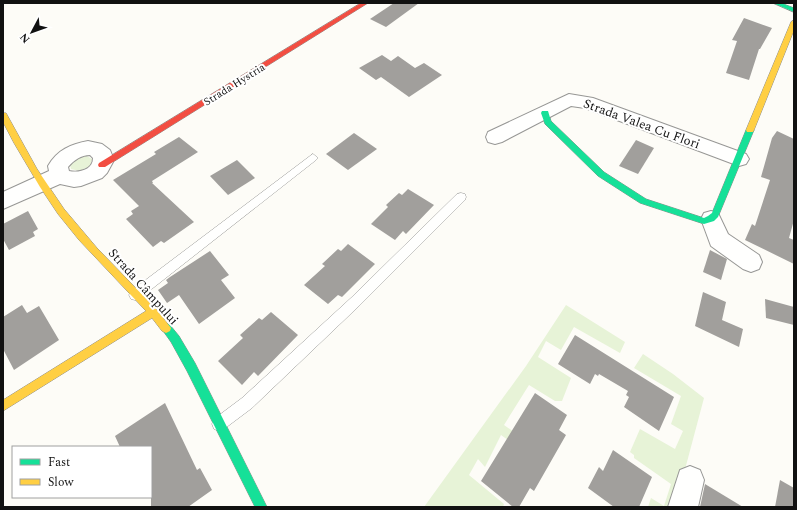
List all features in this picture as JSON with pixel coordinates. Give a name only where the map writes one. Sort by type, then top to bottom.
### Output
[{"type":"street","name":"Strada Hystria","points":[[102,165],[365,3]]},
{"type":"street","points":[[545,113],[548,122],[601,174],[643,201],[704,221],[711,219],[715,215],[739,159],[794,22]]},
{"type":"street","name":"Strada Valea Cu Flori","points":[[495,137],[569,100],[587,102],[739,159]]},
{"type":"street","name":"Strada Câmpului","points":[[3,115],[21,150],[51,179],[71,224],[153,312],[175,339],[261,507]]},
{"type":"street","points":[[3,201],[51,179],[71,180],[86,178],[93,174],[102,165],[103,154],[95,149],[81,149],[62,160],[51,179]]},
{"type":"street","points":[[711,219],[719,240],[751,262]]},
{"type":"street","points":[[3,406],[153,312]]},
{"type":"street","points":[[683,507],[690,480]]},
{"type":"lane","points":[[136,295],[313,158]]},
{"type":"lane","points":[[219,424],[247,403],[350,306],[461,197]]},
{"type":"green space","points":[[85,155],[92,159],[90,166],[80,171],[71,169],[70,165],[74,160]]},
{"type":"green space","points":[[566,305],[625,342],[620,353],[574,327],[561,350],[546,341],[538,357],[571,378],[562,401],[555,401],[529,385],[504,425],[552,458],[547,468],[501,435],[485,467],[478,459],[469,475],[504,504],[503,507],[424,507],[526,366]]},
{"type":"green space","points":[[643,354],[673,374],[704,398],[675,507],[648,507],[651,498],[664,506],[671,484],[634,458],[634,455],[630,452],[640,429],[675,449],[683,431],[671,424],[681,396],[634,368]]},
{"type":"building","points":[[394,3],[419,3],[386,27],[370,19]]},
{"type":"building","points":[[744,18],[772,28],[759,49],[749,80],[726,73],[737,41],[732,40]]},
{"type":"building","points":[[382,55],[391,61],[398,56],[415,68],[424,63],[442,75],[409,97],[381,77],[376,80],[359,68]]},
{"type":"building","points":[[777,131],[794,139],[794,220],[789,238],[794,240],[794,264],[745,240],[752,224],[755,226],[770,180],[761,177],[772,138]]},
{"type":"building","points":[[354,133],[377,149],[348,170],[326,154]]},
{"type":"building","points":[[179,137],[198,152],[152,181],[152,183],[194,222],[164,243],[161,241],[153,247],[126,219],[133,214],[131,211],[139,206],[113,180],[156,154],[154,152]]},
{"type":"building","points":[[636,140],[654,148],[638,174],[619,166]]},
{"type":"building","points":[[237,160],[255,178],[228,195],[210,176]]},
{"type":"building","points":[[408,189],[434,205],[406,234],[403,231],[395,240],[371,224],[388,207],[386,205],[399,193],[402,195]]},
{"type":"building","points":[[28,211],[38,229],[33,232],[35,236],[9,250],[3,239],[3,224]]},
{"type":"building","points":[[348,244],[375,264],[342,297],[338,295],[328,304],[304,285],[325,266],[322,264],[338,249],[341,251]]},
{"type":"building","points":[[710,250],[727,259],[721,280],[703,272]]},
{"type":"building","points":[[210,251],[229,275],[221,280],[235,298],[199,324],[179,295],[167,303],[158,290],[168,283],[166,280],[170,277]]},
{"type":"building","points":[[703,292],[726,302],[722,320],[743,329],[739,347],[695,326]]},
{"type":"building","points":[[765,299],[794,307],[794,325],[766,318]]},
{"type":"building","points":[[22,305],[27,313],[39,306],[59,340],[14,370],[3,349],[3,317]]},
{"type":"building","points":[[271,312],[298,335],[258,376],[254,372],[242,385],[218,361],[243,338],[240,335],[259,318],[262,320]]},
{"type":"building","points":[[575,335],[674,397],[659,431],[624,407],[629,397],[626,395],[628,391],[599,374],[598,376],[595,374],[590,384],[558,364]]},
{"type":"building","points":[[535,393],[567,415],[559,430],[566,435],[534,491],[530,488],[519,507],[513,507],[481,481]]},
{"type":"building","points":[[165,403],[197,470],[200,468],[212,490],[188,507],[151,507],[152,446],[120,446],[115,436]]},
{"type":"building","points":[[613,450],[652,477],[639,507],[614,507],[588,488],[599,467],[603,471]]},
{"type":"building","points":[[780,480],[794,488],[794,507],[775,507]]},
{"type":"building","points":[[705,484],[743,507],[700,507]]},
{"type":"traffic: fast","points":[[776,3],[794,10]]},
{"type":"traffic: fast","points":[[545,113],[548,122],[601,174],[643,201],[704,221],[711,219],[715,215],[750,130]]},
{"type":"traffic: fast","points":[[166,328],[175,339],[191,367],[261,507]]},
{"type":"traffic: slow","points":[[750,130],[794,22]]},
{"type":"traffic: slow","points":[[3,115],[34,171],[61,211],[82,237],[143,301],[166,328]]},
{"type":"traffic: slow","points":[[3,406],[153,312]]},
{"type":"traffic: jam","points":[[102,165],[365,3]]}]
